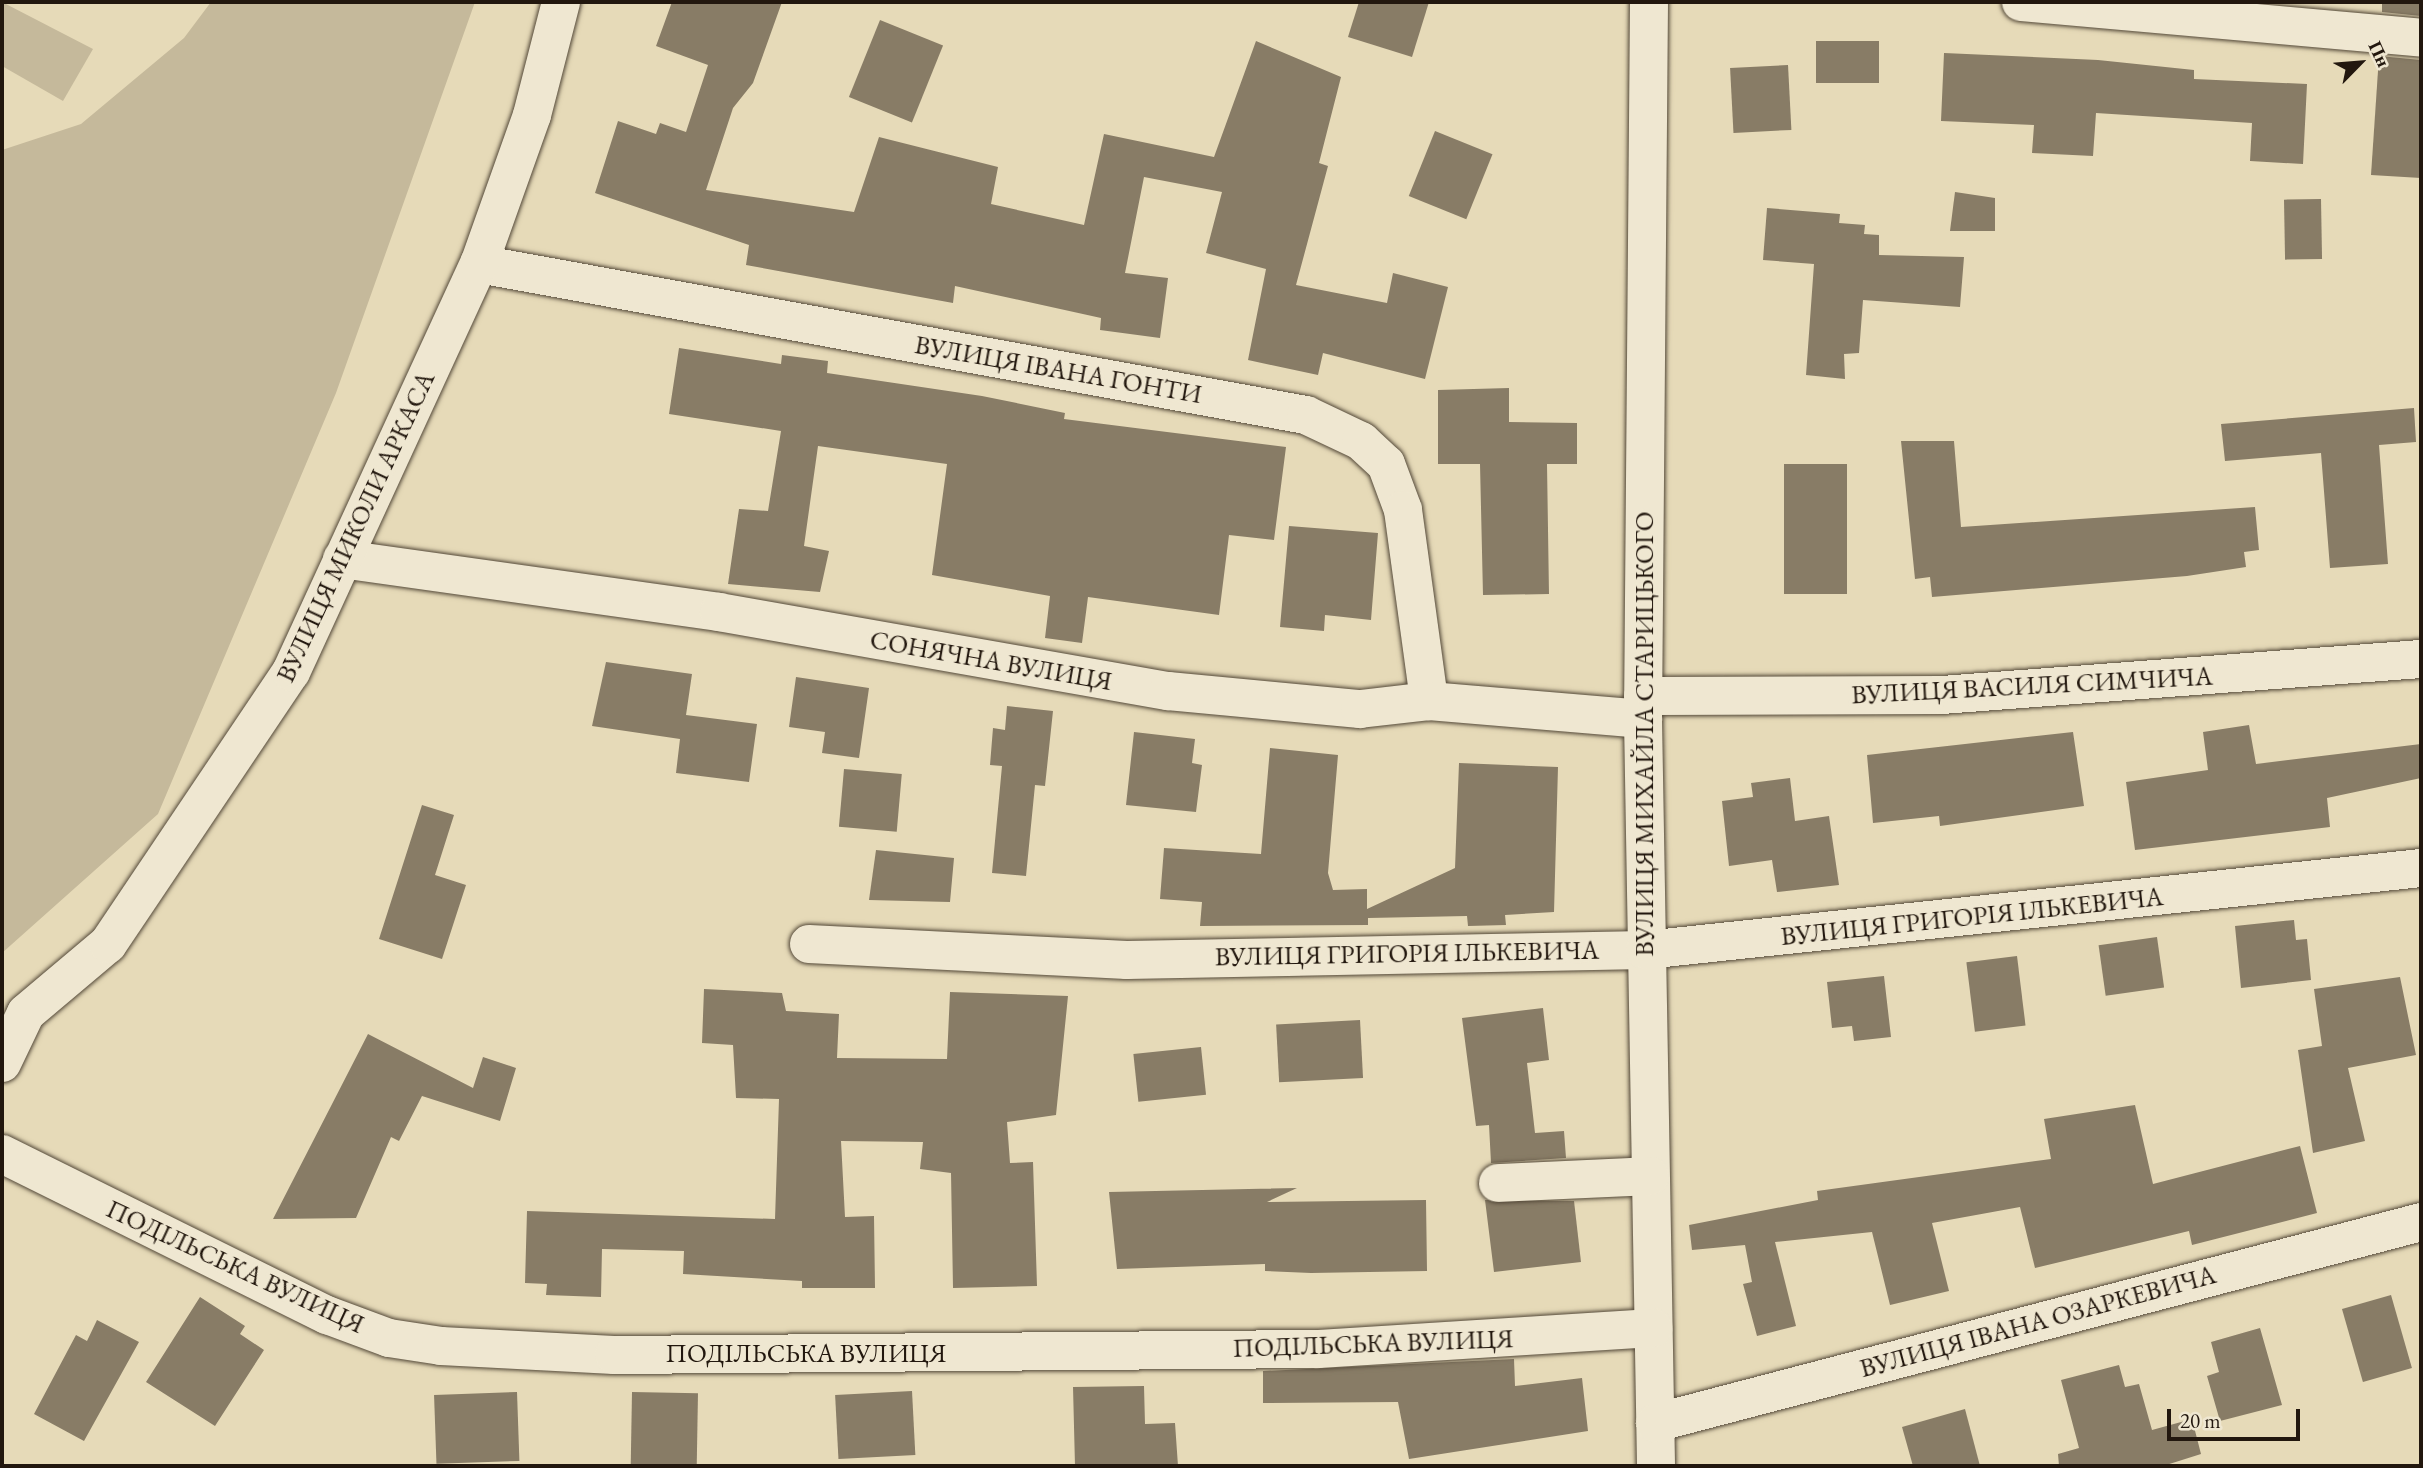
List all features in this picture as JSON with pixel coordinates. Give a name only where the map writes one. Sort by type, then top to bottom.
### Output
[{"type":"street","name":"ВУЛИЦЯ МИКОЛИ АРКАСА","points":[[2,1063],[26,1013],[108,944],[291,672],[479,264],[532,116],[561,2]]},
{"type":"street","name":"ВУЛИЦЯ МИХАЙЛА СТАРИЦЬКОГО","points":[[1649,2],[1643,708],[1656,1466]]},
{"type":"street","points":[[2021,2],[2421,38]]},
{"type":"street","name":"ВУЛИЦЯ ІВАНА ГОНТИ","points":[[479,264],[1306,415],[1361,441],[1386,464],[1397,488],[1429,701]]},
{"type":"street","name":"СОНЯЧНА ВУЛИЦЯ","points":[[342,559],[719,612],[1168,691],[1360,709],[1429,701],[1643,708]]},
{"type":"street","name":"ВУЛИЦЯ ВАСИЛЯ СИМЧИЧА","points":[[1643,708],[1942,695],[2421,659]]},
{"type":"street","name":"ВУЛИЦЯ ГРИГОРІЯ ІЛЬКЕВИЧА","points":[[808,944],[1127,960],[1646,950],[2421,868]]},
{"type":"street","name":"ПОДІЛЬСЬКА ВУЛИЦЯ","points":[[2,1153],[327,1315],[389,1338],[442,1346],[614,1355],[1318,1349],[1653,1328]]},
{"type":"street","points":[[1498,1183],[1650,1176]]},
{"type":"street","name":"ВУЛИЦЯ ІВАНА ОЗАРКЕВИЧА","points":[[1655,1423],[2421,1222]]},
{"type":"shaded area","points":[[2,2],[93,49],[63,101],[2,66]]},
{"type":"shaded area","points":[[211,2],[475,2],[336,393],[158,814],[2,953],[2,150],[81,124],[184,38]]},
{"type":"building","points":[[672,2],[782,2],[753,83],[733,108],[706,190],[854,212],[879,137],[998,167],[991,204],[1084,225],[1104,134],[1214,157],[1256,41],[1341,77],[1319,163],[1328,166],[1296,285],[1387,303],[1393,273],[1448,287],[1425,379],[1323,353],[1318,375],[1248,360],[1266,269],[1206,253],[1222,192],[1144,177],[1125,273],[1168,278],[1160,338],[1100,330],[1101,318],[955,286],[953,303],[746,265],[749,245],[595,193],[618,121],[656,134],[660,123],[686,132],[708,65],[656,46]]},
{"type":"building","points":[[1359,2],[1429,2],[1412,57],[1348,37]]},
{"type":"building","points":[[2382,2],[2421,2],[2421,16],[2382,12]]},
{"type":"building","points":[[880,20],[943,45],[912,122],[849,97]]},
{"type":"building","points":[[1816,41],[1879,41],[1879,83],[1816,83]]},
{"type":"building","points":[[1944,53],[2098,60],[2194,70],[2194,79],[2307,84],[2303,164],[2250,161],[2252,123],[2096,113],[2093,156],[2032,153],[2034,125],[1941,121]]},
{"type":"building","points":[[2379,56],[2421,60],[2421,178],[2371,175]]},
{"type":"building","points":[[1788,65],[1791,130],[1733,133],[1730,68]]},
{"type":"building","points":[[1435,131],[1492,154],[1466,219],[1409,196]]},
{"type":"building","points":[[1955,192],[1995,198],[1995,231],[1950,231]]},
{"type":"building","points":[[2321,199],[2322,259],[2285,260],[2284,200]]},
{"type":"building","points":[[1767,208],[1840,214],[1839,223],[1865,225],[1864,234],[1879,235],[1879,255],[1964,257],[1960,307],[1863,300],[1859,353],[1844,354],[1845,379],[1806,375],[1814,264],[1763,260]]},
{"type":"building","points":[[679,348],[781,364],[782,355],[828,361],[827,373],[982,396],[1065,413],[1064,419],[1286,447],[1274,540],[1229,535],[1219,615],[1088,597],[1082,643],[1045,638],[1050,596],[932,575],[947,464],[818,446],[804,546],[829,551],[820,592],[728,584],[739,509],[768,511],[781,431],[669,414]]},
{"type":"building","points":[[1509,388],[1509,422],[1577,423],[1577,464],[1547,464],[1549,594],[1483,595],[1480,464],[1438,464],[1438,390]]},
{"type":"building","points":[[2414,408],[2416,442],[2379,445],[2388,564],[2330,568],[2321,453],[2225,461],[2221,424]]},
{"type":"building","points":[[1901,441],[1954,441],[1961,527],[2255,507],[2259,550],[2244,552],[2246,567],[2187,576],[1932,597],[1930,577],[1915,579]]},
{"type":"building","points":[[1784,464],[1847,464],[1847,594],[1784,594]]},
{"type":"building","points":[[1289,526],[1378,533],[1371,620],[1325,615],[1324,631],[1280,627]]},
{"type":"building","points":[[606,662],[692,674],[686,715],[757,724],[749,782],[676,773],[680,739],[592,726]]},
{"type":"building","points":[[796,677],[869,688],[859,758],[822,753],[825,732],[789,727]]},
{"type":"building","points":[[1007,706],[1053,711],[1045,786],[1035,785],[1026,876],[992,873],[1002,766],[990,765],[993,728],[1005,730]]},
{"type":"building","points":[[2249,725],[2256,764],[2421,744],[2421,778],[2327,798],[2330,827],[2135,850],[2126,782],[2208,770],[2203,732]]},
{"type":"building","points":[[1134,732],[1195,739],[1192,763],[1202,765],[1196,812],[1126,805]]},
{"type":"building","points":[[2073,732],[2084,806],[1940,826],[1939,816],[1873,823],[1867,755]]},
{"type":"building","points":[[1270,748],[1338,755],[1328,873],[1333,890],[1367,889],[1367,909],[1455,868],[1459,763],[1558,767],[1554,912],[1505,915],[1506,925],[1468,926],[1467,916],[1368,918],[1368,925],[1200,926],[1202,902],[1160,899],[1164,848],[1261,854]]},
{"type":"building","points":[[844,769],[902,774],[897,832],[839,827]]},
{"type":"building","points":[[1790,778],[1795,821],[1829,816],[1839,885],[1777,892],[1772,860],[1729,866],[1722,801],[1753,797],[1751,783]]},
{"type":"building","points":[[422,805],[454,815],[435,875],[466,885],[442,959],[379,939]]},
{"type":"building","points":[[876,850],[954,858],[950,902],[869,900]]},
{"type":"building","points":[[2294,920],[2296,940],[2307,939],[2311,980],[2241,988],[2235,926]]},
{"type":"building","points":[[2157,937],[2164,988],[2106,996],[2099,945]]},
{"type":"building","points":[[2017,956],[2026,1025],[1975,1032],[1966,962]]},
{"type":"building","points":[[1884,976],[1891,1037],[1854,1041],[1852,1026],[1832,1028],[1827,982]]},
{"type":"building","points":[[2400,977],[2416,1055],[2348,1068],[2365,1141],[2313,1153],[2298,1050],[2322,1046],[2314,989]]},
{"type":"building","points":[[704,989],[782,993],[786,1011],[839,1014],[837,1058],[947,1059],[950,992],[1068,996],[1056,1115],[1007,1122],[1010,1163],[1033,1162],[1037,1286],[953,1288],[951,1173],[920,1169],[923,1142],[841,1141],[845,1217],[874,1216],[875,1288],[802,1288],[802,1281],[683,1274],[684,1251],[602,1249],[601,1297],[546,1295],[547,1284],[525,1283],[527,1211],[775,1219],[779,1099],[736,1098],[733,1045],[702,1043]]},
{"type":"building","points":[[1543,1008],[1549,1060],[1527,1063],[1535,1133],[1564,1131],[1566,1158],[1491,1163],[1489,1125],[1476,1126],[1462,1018]]},
{"type":"building","points":[[1360,1020],[1363,1078],[1279,1082],[1276,1024]]},
{"type":"building","points":[[368,1034],[473,1088],[483,1057],[516,1068],[500,1121],[422,1096],[399,1141],[391,1137],[356,1218],[273,1219]]},
{"type":"building","points":[[1201,1047],[1206,1095],[1138,1102],[1133,1054]]},
{"type":"building","points":[[2135,1105],[2153,1184],[2300,1146],[2317,1213],[2192,1245],[2189,1231],[2035,1268],[2020,1207],[1932,1223],[1949,1291],[1890,1305],[1872,1232],[1775,1242],[1796,1326],[1757,1336],[1743,1284],[1752,1282],[1745,1245],[1692,1250],[1689,1225],[1818,1200],[1817,1191],[2051,1159],[2044,1119]]},
{"type":"building","points":[[1297,1188],[1267,1202],[1426,1200],[1427,1271],[1311,1273],[1265,1271],[1265,1264],[1117,1269],[1109,1192]]},
{"type":"building","points":[[1485,1200],[1574,1201],[1581,1262],[1494,1272]]},
{"type":"building","points":[[2391,1295],[2412,1368],[2363,1382],[2342,1309]]},
{"type":"building","points":[[200,1297],[245,1326],[240,1334],[264,1350],[215,1426],[146,1382]]},
{"type":"building","points":[[97,1320],[139,1342],[84,1441],[34,1414],[76,1335],[87,1341]]},
{"type":"building","points":[[2260,1328],[2282,1405],[2220,1421],[2207,1376],[2219,1372],[2211,1342]]},
{"type":"building","points":[[1514,1359],[1515,1386],[1582,1378],[1588,1431],[1409,1459],[1398,1402],[1263,1403],[1263,1371]]},
{"type":"building","points":[[2119,1365],[2125,1387],[2139,1384],[2152,1430],[2192,1419],[2201,1454],[2163,1466],[2059,1466],[2058,1454],[2079,1448],[2061,1380]]},
{"type":"building","points":[[1144,1386],[1145,1424],[1175,1423],[1178,1466],[1075,1466],[1073,1387]]},
{"type":"building","points":[[912,1391],[915,1455],[838,1459],[835,1395]]},
{"type":"building","points":[[517,1392],[519,1461],[436,1464],[434,1395]]},
{"type":"building","points":[[632,1392],[698,1393],[697,1466],[631,1466]]},
{"type":"building","points":[[1965,1409],[1980,1466],[1913,1466],[1902,1427]]}]
